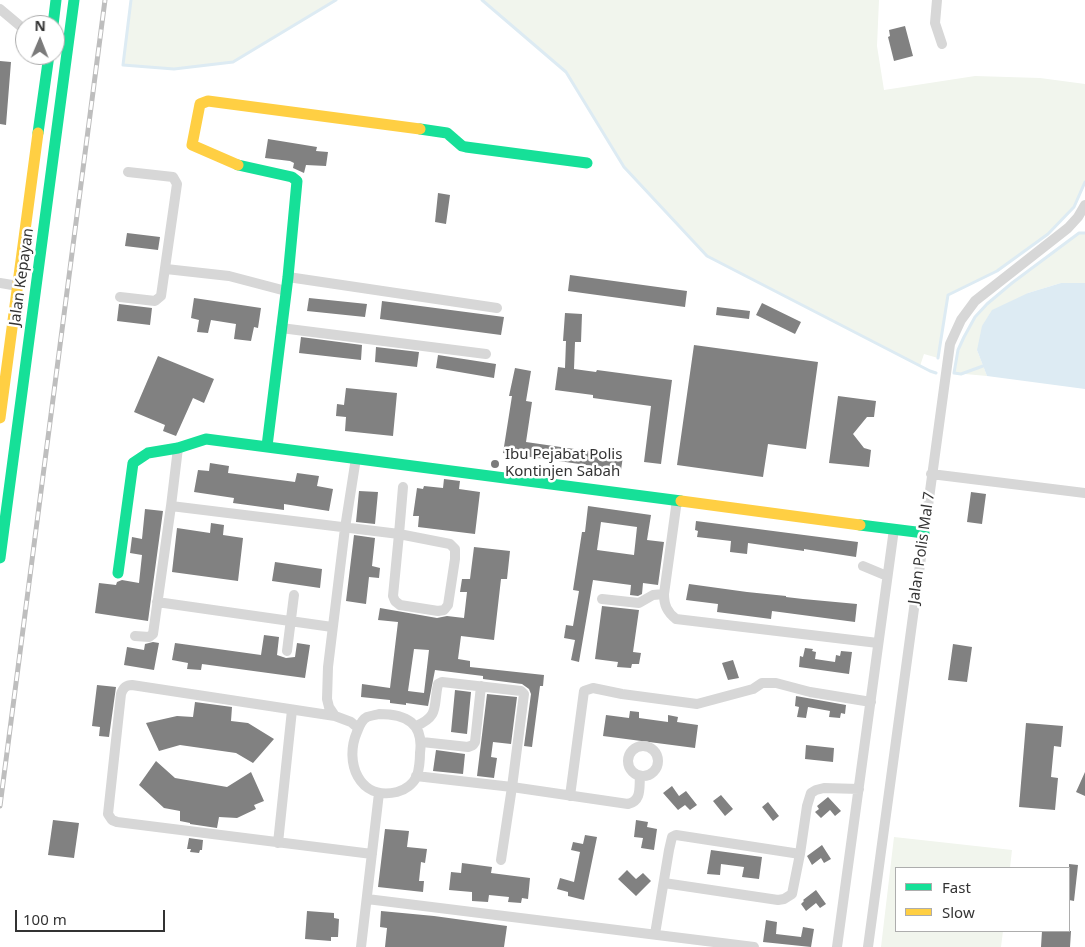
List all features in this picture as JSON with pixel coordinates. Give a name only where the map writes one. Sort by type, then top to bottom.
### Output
[{"type":"main road","points":[[54,15],[56,0]]},
{"type":"main road","name":"Jalan Kepayan","points":[[0,558],[74,0]]},
{"type":"main road","name":"Jalan Kepayan","points":[[0,418],[48,65]]},
{"type":"main road","points":[[267,446],[288,277],[297,181],[292,177],[243,167],[192,145],[199,107],[202,103],[208,101],[447,133],[462,146],[466,147],[587,163]]},
{"type":"main road","points":[[118,573],[133,462],[147,453],[178,448],[206,439],[924,533]]},
{"type":"street","points":[[937,0],[936,23],[942,44]]},
{"type":"street","points":[[0,8],[15,21]]},
{"type":"street","points":[[120,297],[157,300],[162,294],[176,181],[173,178],[128,172]]},
{"type":"street","name":"Jalan Polis Mal 7","points":[[868,947],[950,344],[960,320],[975,301],[1068,228],[1082,220],[1085,205]]},
{"type":"street","points":[[166,269],[229,276],[286,291]]},
{"type":"street","points":[[288,277],[497,308]]},
{"type":"street","points":[[0,283],[18,286]]},
{"type":"street","points":[[281,328],[486,354]]},
{"type":"street","points":[[135,636],[152,636],[178,448]]},
{"type":"street","points":[[335,716],[329,707],[327,692],[332,627],[356,458]]},
{"type":"street","points":[[931,474],[1085,493]]},
{"type":"street","points":[[171,506],[399,534],[453,546],[456,559],[448,605],[444,610],[438,611],[400,605],[393,596],[399,534],[403,487]]},
{"type":"street","points":[[676,500],[664,594],[665,606],[676,619],[878,643]]},
{"type":"street","points":[[837,947],[894,529]]},
{"type":"street","points":[[863,566],[888,576]]},
{"type":"street","points":[[602,599],[639,602],[653,595],[664,594]]},
{"type":"street","points":[[286,651],[294,596]]},
{"type":"street","points":[[158,602],[332,627]]},
{"type":"street","points":[[416,726],[430,719],[434,713],[440,683],[521,691],[524,694],[501,860]]},
{"type":"street","points":[[570,796],[584,690],[590,688],[697,704],[753,689],[762,683],[776,683],[810,692],[870,702]]},
{"type":"street","points":[[358,728],[351,722],[335,716],[132,685],[125,686],[122,694],[108,814],[114,821],[140,825],[372,854]]},
{"type":"street","points":[[422,742],[473,746],[481,686]]},
{"type":"street","points":[[278,842],[292,710]]},
{"type":"street","points":[[378,714],[393,714],[406,719],[416,726],[422,742],[416,776],[409,787],[390,794],[379,793],[365,786],[357,777],[352,765],[354,738],[358,728],[367,717],[378,714]]},
{"type":"street","points":[[416,776],[631,803],[638,798],[640,776]]},
{"type":"street","points":[[664,883],[778,900],[784,899],[792,894],[807,806],[811,793],[824,788],[859,788]]},
{"type":"street","points":[[361,947],[379,793]]},
{"type":"street","points":[[654,934],[672,837],[676,835],[800,854]]},
{"type":"street","points":[[367,899],[754,947]]},
{"type":"shaded area","points":[[131,0],[336,0],[233,62],[174,69],[123,65]]},
{"type":"shaded area","points":[[482,0],[879,0],[877,46],[884,90],[975,76],[1040,78],[1085,84],[1085,182],[1074,207],[1048,234],[997,271],[948,295],[938,358],[924,354],[920,366],[707,256],[624,167],[566,72]]},
{"type":"shaded area","points":[[1079,233],[1085,233],[1085,283],[1061,283],[1028,293],[977,350],[987,376],[954,373],[964,336],[971,322],[984,307],[1010,284]]},
{"type":"shaded area","points":[[1061,283],[1085,283],[1085,389],[987,376],[977,350],[982,326],[992,310],[1028,293]]},
{"type":"shaded area","points":[[894,837],[1012,850],[1010,867],[895,867],[895,932],[1003,932],[1001,947],[881,947]]},
{"type":"building","points":[[905,26],[913,56],[894,61],[888,37],[890,36],[889,30]]},
{"type":"building","points":[[0,61],[11,62],[6,125],[0,124]]},
{"type":"building","points":[[268,139],[317,147],[316,151],[328,152],[326,166],[306,165],[304,173],[293,168],[294,163],[290,161],[265,158]]},
{"type":"building","points":[[438,193],[450,195],[446,224],[435,222]]},
{"type":"building","points":[[127,233],[160,237],[158,250],[125,246]]},
{"type":"building","points":[[570,275],[687,291],[685,307],[568,291]]},
{"type":"building","points":[[194,298],[261,308],[258,328],[254,327],[251,341],[234,339],[236,324],[211,320],[208,333],[197,332],[199,320],[191,318]]},
{"type":"building","points":[[309,298],[367,304],[365,317],[307,311]]},
{"type":"building","points":[[382,301],[504,317],[501,335],[380,319]]},
{"type":"building","points":[[762,303],[801,322],[795,334],[756,315]]},
{"type":"building","points":[[119,304],[152,308],[150,325],[117,321]]},
{"type":"building","points":[[717,307],[750,311],[749,319],[716,315]]},
{"type":"building","points":[[565,313],[582,314],[581,342],[575,342],[574,369],[596,372],[597,370],[672,380],[661,464],[644,462],[651,406],[593,398],[593,395],[555,390],[558,367],[565,368],[566,341],[563,341]]},
{"type":"building","points":[[301,337],[362,345],[361,360],[299,353]]},
{"type":"building","points":[[694,345],[818,362],[806,449],[768,444],[763,477],[677,465]]},
{"type":"building","points":[[376,347],[419,352],[417,367],[375,362]]},
{"type":"building","points":[[438,355],[496,364],[494,378],[436,368]]},
{"type":"building","points":[[158,356],[214,379],[204,403],[193,398],[176,436],[163,431],[165,425],[134,412]]},
{"type":"building","points":[[515,368],[531,371],[526,401],[532,402],[526,442],[623,456],[621,470],[503,453],[512,396],[509,396]]},
{"type":"building","points":[[346,388],[397,393],[393,436],[345,431],[346,417],[336,416],[337,404],[344,405]]},
{"type":"building","points":[[838,396],[876,401],[874,417],[867,417],[853,434],[864,448],[871,450],[869,467],[829,463]]},
{"type":"building","points":[[210,463],[229,466],[228,473],[295,482],[297,473],[319,476],[317,486],[333,489],[329,511],[284,504],[284,510],[233,503],[234,498],[194,492],[198,470],[209,471]]},
{"type":"building","points":[[444,479],[460,481],[459,489],[480,492],[475,534],[418,527],[419,516],[413,516],[417,488],[423,489],[424,486],[443,488]]},
{"type":"building","points":[[359,491],[378,492],[375,524],[356,522]]},
{"type":"building","points":[[971,492],[986,494],[982,524],[967,522]]},
{"type":"building","points":[[588,506],[651,515],[647,540],[664,542],[658,585],[643,583],[642,594],[638,596],[630,595],[631,585],[593,580],[579,662],[571,660],[575,640],[564,638],[566,625],[573,626],[579,591],[573,590],[582,532],[585,532]],"holes":[[[601,522],[637,527],[634,555],[597,550]]]},
{"type":"building","points":[[145,509],[163,511],[148,621],[95,613],[99,583],[116,585],[117,582],[122,580],[139,583],[142,555],[130,553],[132,537],[142,539]]},
{"type":"building","points":[[696,521],[858,542],[856,557],[748,543],[747,554],[730,552],[731,541],[697,537],[698,531],[695,530]]},
{"type":"building","points":[[211,523],[224,525],[223,535],[243,538],[238,581],[172,572],[177,528],[210,533]]},
{"type":"building","points":[[354,535],[375,538],[372,566],[380,568],[379,578],[369,577],[366,604],[346,601]]},
{"type":"building","points":[[474,547],[510,551],[507,579],[501,579],[494,640],[461,636],[458,659],[470,661],[470,667],[544,675],[543,686],[540,686],[532,747],[524,746],[531,694],[529,689],[522,684],[483,679],[483,676],[435,670],[428,706],[390,703],[390,700],[361,697],[362,684],[390,688],[398,622],[378,620],[380,608],[437,618],[447,616],[464,618],[467,592],[460,592],[462,579],[470,579]],"holes":[[[414,649],[429,650],[424,693],[408,691]]]},
{"type":"building","points":[[275,562],[322,569],[320,588],[272,581]]},
{"type":"building","points":[[689,584],[857,604],[855,622],[772,611],[771,619],[717,612],[718,604],[686,600]]},
{"type":"building","points":[[602,606],[639,610],[633,652],[641,653],[639,664],[632,664],[631,668],[617,667],[618,662],[595,659]]},
{"type":"building","points":[[264,635],[279,637],[277,655],[286,658],[295,657],[297,643],[310,645],[305,678],[202,664],[201,670],[187,669],[188,663],[172,660],[175,643],[261,655]]},
{"type":"building","points":[[159,643],[154,670],[124,665],[127,647],[144,650],[145,644]]},
{"type":"building","points":[[953,644],[972,647],[967,682],[948,680]]},
{"type":"building","points":[[805,648],[813,649],[812,651],[816,652],[815,659],[835,662],[836,655],[840,656],[841,651],[852,652],[849,674],[799,667],[800,656],[803,657]]},
{"type":"building","points":[[733,660],[739,678],[728,680],[722,663]]},
{"type":"building","points":[[97,685],[116,687],[109,737],[99,736],[100,727],[92,726]]},
{"type":"building","points":[[455,690],[471,692],[467,734],[451,732]]},
{"type":"building","points":[[487,694],[517,697],[511,744],[493,742],[491,757],[497,758],[494,778],[477,776]]},
{"type":"building","points":[[796,696],[846,705],[845,714],[841,713],[840,718],[829,717],[830,711],[808,707],[806,718],[797,717],[799,707],[795,706]]},
{"type":"building","points":[[195,702],[232,707],[231,721],[248,723],[274,739],[253,763],[236,753],[180,745],[159,751],[146,723],[177,716],[193,717]]},
{"type":"building","points":[[630,711],[639,712],[639,718],[668,722],[668,715],[678,717],[677,722],[698,725],[695,748],[603,736],[606,715],[629,718]]},
{"type":"building","points":[[1026,723],[1063,726],[1061,747],[1054,746],[1051,777],[1058,778],[1055,810],[1019,807]]},
{"type":"building","points":[[806,745],[834,748],[833,762],[805,759]]},
{"type":"building","points":[[436,750],[465,754],[463,774],[433,771]]},
{"type":"building","points":[[156,761],[175,778],[227,787],[251,772],[264,801],[254,805],[256,809],[237,818],[219,817],[217,828],[180,821],[180,811],[164,808],[139,785]]},
{"type":"building","points":[[1085,772],[1085,796],[1076,792]]},
{"type":"building","points":[[672,786],[679,796],[686,791],[697,805],[690,810],[685,805],[678,810],[663,793]]},
{"type":"building","points":[[721,795],[733,809],[725,816],[713,801]]},
{"type":"building","points":[[828,797],[841,811],[835,816],[830,810],[821,818],[815,812],[819,809],[817,806]]},
{"type":"building","points":[[768,802],[779,816],[773,821],[762,807]]},
{"type":"building","points":[[53,820],[79,823],[74,858],[48,855]]},
{"type":"building","points":[[636,820],[648,822],[647,827],[657,829],[654,850],[641,848],[643,838],[634,837]]},
{"type":"building","points":[[385,829],[409,831],[407,847],[427,849],[425,863],[421,862],[419,881],[424,881],[423,892],[378,887]]},
{"type":"building","points":[[585,835],[597,837],[584,900],[568,896],[568,892],[557,889],[560,878],[574,882],[580,852],[571,850],[573,842],[583,844]]},
{"type":"building","points":[[189,838],[203,840],[202,850],[199,853],[190,852],[191,849],[187,849]]},
{"type":"building","points":[[822,845],[831,859],[824,863],[821,858],[812,865],[807,856]]},
{"type":"building","points":[[711,850],[762,857],[759,879],[742,877],[744,867],[721,864],[720,875],[707,874]]},
{"type":"building","points":[[462,863],[492,867],[491,873],[530,878],[528,899],[522,898],[521,903],[508,902],[509,897],[489,895],[488,902],[472,901],[472,892],[449,890],[451,872],[461,873]]},
{"type":"building","points":[[1069,864],[1078,865],[1074,901],[1070,900]]},
{"type":"building","points":[[627,870],[636,879],[643,873],[651,881],[636,896],[618,879]]},
{"type":"building","points":[[816,890],[826,904],[820,908],[816,903],[806,911],[801,904],[803,900]]},
{"type":"building","points":[[307,911],[334,913],[334,918],[339,919],[338,937],[331,937],[331,941],[305,939]]},
{"type":"building","points":[[381,911],[507,926],[504,947],[385,947],[387,928],[380,927]]},
{"type":"building","points":[[766,920],[777,922],[776,934],[801,937],[803,927],[814,929],[811,947],[763,942]]},
{"type":"building","points":[[1071,931],[1070,947],[1041,947],[1042,932]]},
{"type":"waterway","points":[[131,0],[123,65],[174,69],[233,62],[336,0]]},
{"type":"waterway","points":[[482,0],[566,72],[624,167],[707,256],[936,373]]},
{"type":"waterway","points":[[938,358],[948,295],[997,271],[1048,234],[1074,207],[1085,182]]},
{"type":"waterway","points":[[983,366],[961,374],[954,373],[958,350],[975,317],[1012,283],[1079,233],[1085,233]]},
{"type":"railway","points":[[0,806],[105,0]]},
{"type":"traffic: fast","points":[[54,15],[56,0]]},
{"type":"traffic: fast","points":[[0,558],[74,0]]},
{"type":"traffic: fast","points":[[38,133],[48,65]]},
{"type":"traffic: fast","points":[[420,129],[447,133],[462,146],[466,147],[587,163]]},
{"type":"traffic: fast","points":[[238,165],[292,177],[297,181],[288,277],[267,446]]},
{"type":"traffic: fast","points":[[118,573],[133,463],[148,453],[178,448],[206,439],[681,501]]},
{"type":"traffic: fast","points":[[860,525],[924,533]]},
{"type":"traffic: slow","points":[[238,165],[192,145],[200,104],[208,101],[420,129]]},
{"type":"traffic: slow","points":[[0,418],[38,133]]},
{"type":"traffic: slow","points":[[681,501],[860,525]]},
{"type":"place","name":"Ibu Pejabat Polis Kontinjen Sabah","points":[[495,464]]}]
